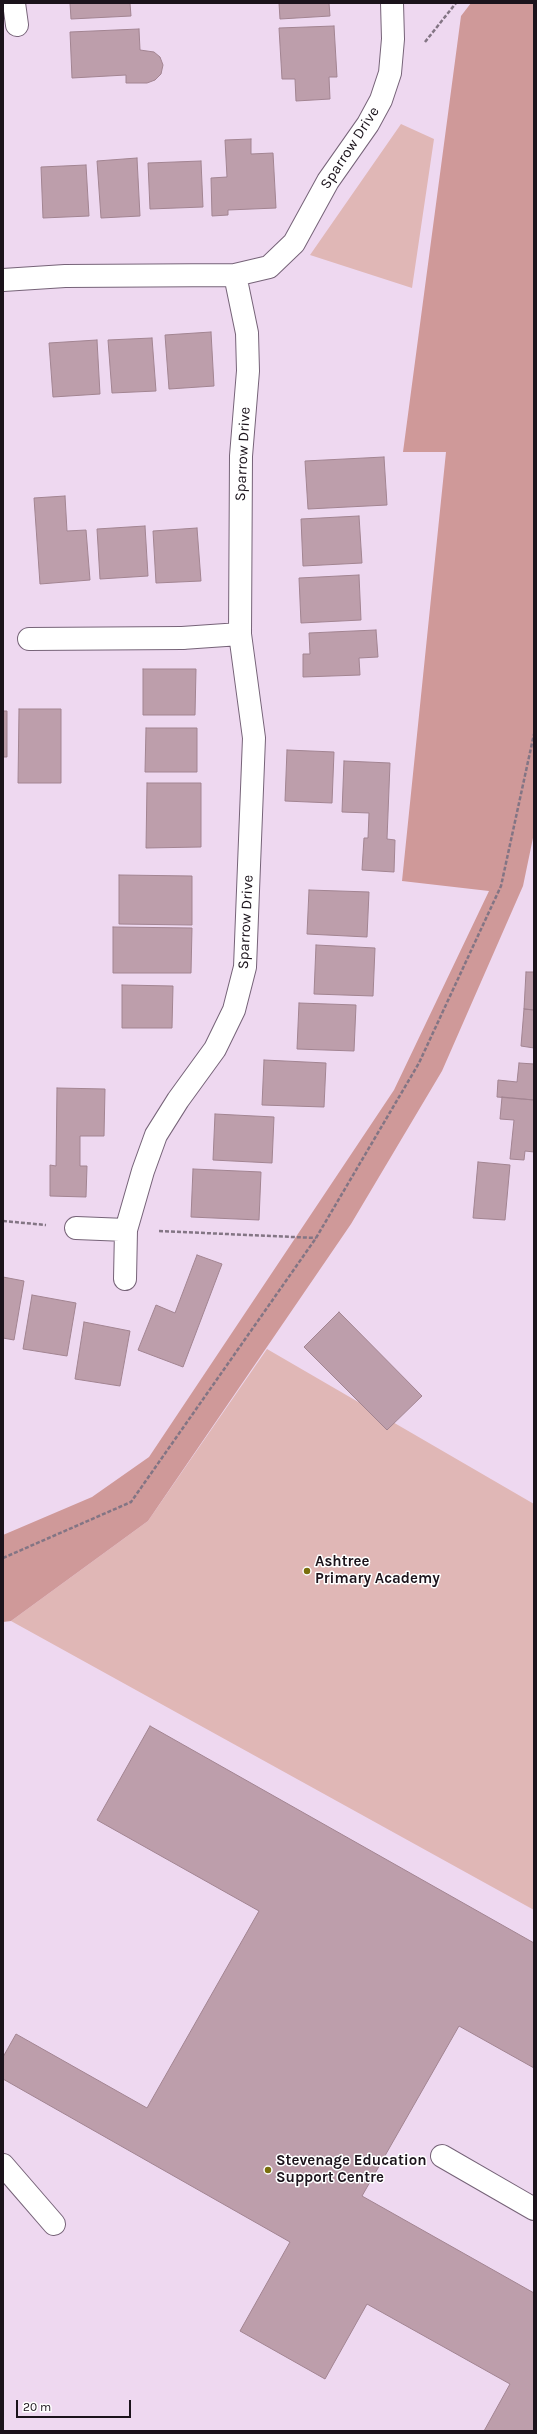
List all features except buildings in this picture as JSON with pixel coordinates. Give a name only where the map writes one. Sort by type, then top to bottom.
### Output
[{"type":"street","points":[[14,3],[17,25]]},
{"type":"street","name":"Sparrow Drive","points":[[3,280],[65,276],[235,275],[269,267],[294,243],[328,181],[368,124],[381,100],[390,73],[394,39],[392,3]]},
{"type":"street","name":"Sparrow Drive","points":[[125,1279],[126,1230],[143,1171],[156,1135],[178,1100],[215,1049],[234,1010],[245,967],[254,738],[240,634],[241,456],[248,371],[247,333],[235,275]]},
{"type":"street","points":[[28,639],[182,638],[240,634]]},
{"type":"street","points":[[76,1228],[126,1230]]},
{"type":"street","points":[[442,2156],[534,2209]]},
{"type":"street","points":[[3,2165],[54,2224]]},
{"type":"path","points":[[3,1558],[131,1502],[316,1238],[419,1063],[501,886],[534,734]]},
{"type":"path","points":[[3,1221],[76,1228]]},
{"type":"path","points":[[126,1230],[316,1238]]},
{"type":"shaded area","points":[[471,3],[534,3],[534,833],[523,886],[442,1071],[351,1224],[148,1521],[11,1621],[3,1622],[3,1535],[92,1497],[149,1457],[394,1090],[489,891],[402,881],[446,452],[403,452],[461,16]]},
{"type":"shaded area","points":[[401,124],[434,139],[412,288],[310,255]]},
{"type":"shaded area","name":"Ashtree Primary Academy","points":[[267,1349],[534,1504],[534,1910],[11,1621],[148,1521]]},
{"type":"place","name":"Ashtree Primary Academy","points":[[307,1571]]},
{"type":"place","name":"Stevenage Education Support Centre","points":[[268,2170]]}]
